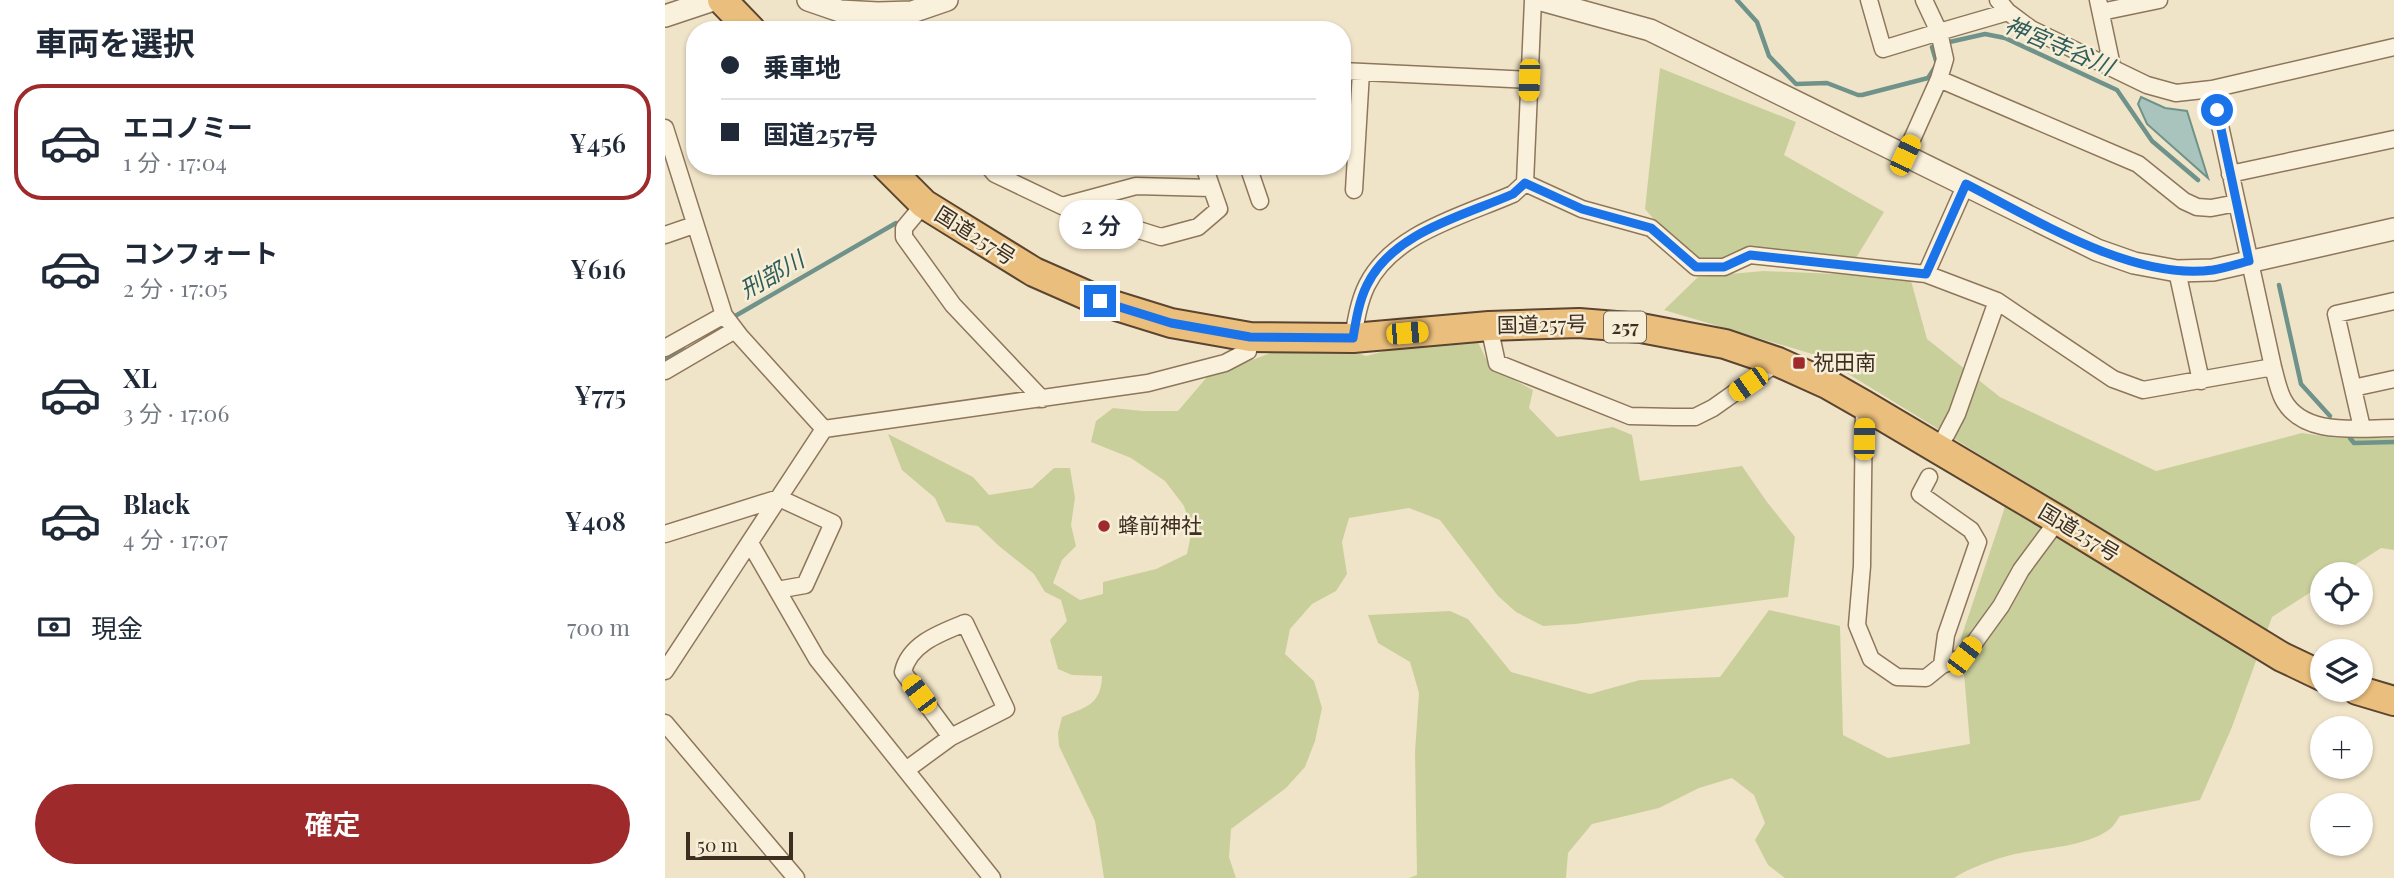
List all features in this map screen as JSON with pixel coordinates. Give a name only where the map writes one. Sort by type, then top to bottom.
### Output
[{"type":"highway","points":[[722,0],[742,21]]},
{"type":"highway","name":"国道257号","points":[[894,175],[924,204],[1034,272],[1100,301],[1171,323],[1250,337],[1353,338],[1489,326],[1579,323],[1641,328],[1725,344],[1778,362],[1829,385],[1864,405],[2282,657],[2310,670]]},
{"type":"highway","points":[[2373,695],[2394,701]]},
{"type":"street","points":[[665,16],[713,0]]},
{"type":"street","points":[[808,0],[840,11],[878,13],[912,12],[947,0]]},
{"type":"street","points":[[1353,338],[1366,286],[1379,266],[1396,248],[1413,236],[1513,194],[1525,183],[1532,0]]},
{"type":"street","points":[[1541,0],[1650,30],[2097,250],[2134,263],[2177,271],[2213,270],[2394,229]]},
{"type":"street","points":[[1869,0],[1883,49],[1939,33],[2003,6],[2031,29],[2147,85],[2176,93],[2212,89],[2394,47]]},
{"type":"street","points":[[1905,155],[1940,79],[1945,59],[1939,33],[1924,0]]},
{"type":"street","points":[[2112,66],[2099,6],[2159,0]]},
{"type":"street","points":[[1351,71],[1529,80]]},
{"type":"street","points":[[1354,190],[1361,72]]},
{"type":"street","points":[[1940,79],[2138,164],[2184,201],[2197,207],[2211,208],[2237,203]]},
{"type":"street","points":[[2212,89],[2273,367],[2284,401],[2301,420],[2318,426],[2394,428]]},
{"type":"street","points":[[665,128],[694,225],[728,321],[824,429]]},
{"type":"street","points":[[2230,174],[2394,139]]},
{"type":"street","points":[[997,175],[1062,206],[1161,236],[1198,227],[1219,209],[1207,175]]},
{"type":"street","points":[[1251,175],[1260,201]]},
{"type":"street","points":[[1525,183],[1582,209],[1651,228],[1696,267],[1724,267],[1750,255],[1926,274],[1997,301],[2113,379],[2143,390],[2273,367]]},
{"type":"street","points":[[1926,274],[1966,184]]},
{"type":"street","points":[[1062,206],[1136,186],[1211,188]]},
{"type":"street","points":[[924,204],[904,228],[904,237],[953,304],[1042,399]]},
{"type":"street","points":[[665,234],[694,225]]},
{"type":"street","points":[[2177,271],[2200,381]]},
{"type":"street","points":[[1946,435],[1957,414],[1997,301]]},
{"type":"street","points":[[2362,428],[2336,314],[2394,301]]},
{"type":"street","points":[[665,348],[728,321]]},
{"type":"street","points":[[665,371],[728,321]]},
{"type":"street","points":[[1489,326],[1497,363],[1630,416],[1695,416],[1713,408],[1778,362]]},
{"type":"street","points":[[665,671],[824,429],[1148,383],[1225,363],[1248,351],[1250,337]]},
{"type":"street","points":[[2353,388],[2394,379]]},
{"type":"street","points":[[1864,405],[1862,566],[1857,625],[1871,659],[1897,677],[1926,678],[1942,666],[1964,656],[2058,520]]},
{"type":"street","points":[[1929,477],[1920,494],[1971,530],[1978,542],[1946,635],[1942,666]]},
{"type":"street","points":[[665,534],[779,498],[833,523],[805,585],[777,590]]},
{"type":"street","points":[[750,544],[817,659],[992,878]]},
{"type":"street","points":[[906,770],[951,737],[1006,709],[965,623],[932,637],[906,658],[903,672],[951,737]]},
{"type":"street","points":[[665,723],[796,878]]},
{"type":"green space","points":[[1660,68],[1796,122],[1784,155],[1884,212],[1856,258],[1697,259],[1678,247],[1645,209]]},
{"type":"green space","points":[[1763,271],[1910,277],[1927,339],[2000,397],[2156,471],[2302,433],[2336,438],[2394,438],[2394,550],[2381,548],[2359,562],[2310,562],[2310,593],[2272,617],[2232,727],[2200,800],[2120,816],[2110,829],[2089,840],[2007,856],[1975,867],[1954,878],[1785,878],[1768,865],[1755,840],[1765,823],[1754,795],[1732,778],[1699,788],[1659,808],[1592,824],[1568,853],[1566,878],[1409,878],[1417,875],[1415,752],[1419,693],[1410,662],[1378,643],[1368,615],[1450,611],[1468,619],[1511,672],[1590,694],[1640,680],[1720,677],[1769,610],[1840,626],[1843,735],[1888,758],[1970,744],[1961,638],[2013,475],[1819,356],[1664,310],[1698,277]]},
{"type":"green space","points":[[1477,340],[1490,367],[1533,390],[1529,408],[1557,437],[1613,427],[1632,435],[1640,481],[1742,466],[1795,537],[1788,597],[1543,626],[1516,612],[1498,596],[1440,520],[1409,508],[1349,518],[1342,542],[1347,574],[1336,591],[1312,604],[1290,629],[1285,654],[1314,681],[1322,708],[1315,741],[1305,767],[1286,788],[1231,829],[1229,857],[1236,878],[1104,878],[1095,821],[1059,746],[1058,733],[1062,717],[1091,704],[1095,699],[1102,676],[1072,675],[1058,669],[1050,640],[1067,621],[1061,600],[1045,592],[1034,574],[978,526],[946,522],[935,498],[902,470],[888,434],[973,477],[989,495],[1032,488],[1054,468],[1070,468],[1075,498],[1071,525],[1076,546],[1062,560],[1053,583],[1080,600],[1103,594],[1103,582],[1156,569],[1187,554],[1192,530],[1184,506],[1165,481],[1131,458],[1091,442],[1096,421],[1113,408],[1178,411],[1207,377],[1284,348],[1330,344],[1366,356],[1411,344]]},
{"type":"water","points":[[2141,97],[2165,108],[2187,111],[2208,178],[2147,124],[2138,104]]},
{"type":"waterway","name":"神宮寺谷川","points":[[1737,0],[1757,22],[1769,56],[1796,84],[1827,83],[1862,95],[1928,78],[1937,64],[1932,47],[1937,45]]},
{"type":"waterway","name":"神宮寺谷川","points":[[1945,43],[1985,34],[2005,38],[2117,90],[2152,141],[2198,180]]},
{"type":"waterway","name":"刑部川","points":[[730,319],[896,223]]},
{"type":"waterway","name":"神宮寺谷川","points":[[2279,285],[2301,384],[2330,416]]},
{"type":"waterway","name":"刑部川","points":[[665,358],[683,347]]},
{"type":"waterway","name":"神宮寺谷川","points":[[2350,438],[2354,443],[2394,442]]},
{"type":"place","name":"祝田南","points":[[1799,363]]},
{"type":"place","name":"蜂前神社","points":[[1104,526]]},
{"type":"route","points":[[1100,301],[1171,323],[1250,337],[1353,338],[1366,286],[1379,266],[1396,248],[1413,236],[1513,194],[1525,183],[1582,209],[1651,228],[1696,267],[1724,267],[1750,255],[1926,274],[1966,184],[2097,250],[2134,263],[2177,271],[2213,270],[2249,261],[2217,110]]}]
